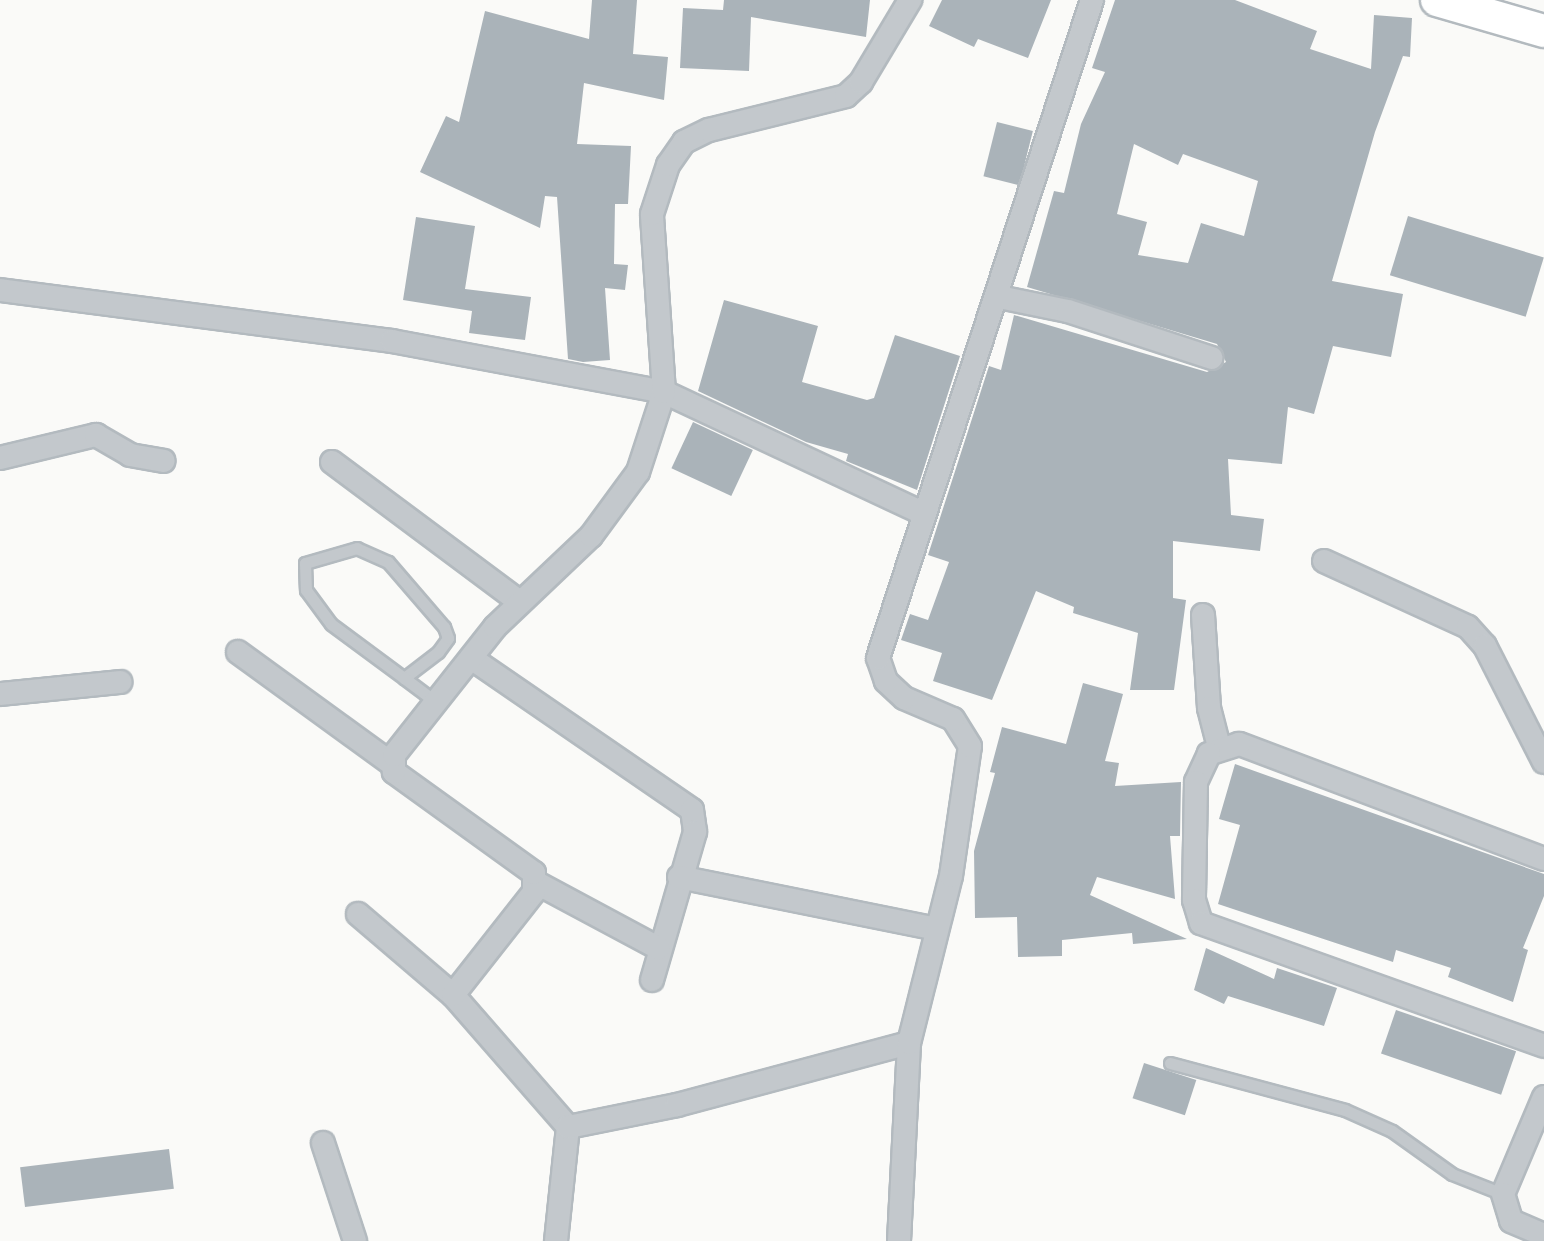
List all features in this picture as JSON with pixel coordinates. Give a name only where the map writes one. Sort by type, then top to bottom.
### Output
[{"type":"street","points":[[391,763],[471,658],[520,602],[617,507],[638,472],[664,392],[652,214],[668,164],[684,142],[708,130],[846,96],[861,82],[910,0]]},
{"type":"street","points":[[900,1241],[909,1043],[970,773],[970,746],[953,719],[904,698],[886,681],[878,658],[922,513],[999,297],[1092,0]]},
{"type":"street","points":[[1437,0],[1544,30]]},
{"type":"street","points":[[0,290],[385,340],[664,392],[922,513]]},
{"type":"street","points":[[999,297],[1068,311],[1212,358]]},
{"type":"street","points":[[0,458],[96,435],[130,455],[163,461]]},
{"type":"street","points":[[332,462],[520,602]]},
{"type":"street","points":[[1324,560],[1468,627],[1485,646],[1544,762]]},
{"type":"street","points":[[1203,615],[1209,708],[1219,746],[1196,782],[1194,900],[1201,923],[1544,1046]]},
{"type":"street","points":[[238,652],[391,763],[408,783],[528,866],[535,882],[658,948]]},
{"type":"street","points":[[471,658],[692,810],[695,832],[658,948],[652,980]]},
{"type":"street","points":[[0,694],[120,682]]},
{"type":"street","points":[[1219,746],[1239,744],[1544,858]]},
{"type":"street","points":[[679,877],[937,930]]},
{"type":"street","points":[[453,994],[535,882]]},
{"type":"street","points":[[358,914],[453,994],[568,1127],[556,1241]]},
{"type":"street","points":[[568,1127],[677,1105],[909,1043]]},
{"type":"street","points":[[1544,1097],[1503,1194],[1511,1221],[1544,1236]]},
{"type":"street","points":[[324,1144],[355,1241]]},
{"type":"lane","points":[[404,678],[438,652],[448,638],[444,626],[388,562],[357,548],[305,563],[306,590],[331,624],[435,701]]},
{"type":"lane","points":[[1170,1064],[1345,1110],[1392,1130],[1452,1174],[1503,1194]]},
{"type":"building","points":[[592,0],[637,0],[633,54],[668,57],[664,100],[584,83],[577,144],[631,146],[628,204],[615,204],[614,264],[628,265],[625,290],[605,288],[610,360],[583,362],[568,359],[557,197],[545,196],[540,228],[420,172],[446,116],[459,122],[485,11],[589,39]]},
{"type":"building","points":[[724,0],[870,0],[866,37],[751,17],[749,71],[680,68],[683,8],[723,10]]},
{"type":"building","points":[[942,0],[1051,0],[1028,58],[978,39],[974,47],[929,26]]},
{"type":"building","points":[[1115,0],[1235,0],[1317,31],[1310,49],[1371,69],[1374,15],[1412,18],[1410,57],[1403,56],[1375,132],[1332,281],[1403,294],[1391,357],[1333,346],[1314,414],[1288,407],[1282,464],[1228,459],[1231,515],[1264,519],[1260,551],[1173,541],[1173,598],[1186,600],[1174,690],[1130,690],[1138,633],[1073,613],[1074,607],[1036,591],[992,700],[933,681],[942,653],[901,640],[910,614],[928,620],[949,562],[928,555],[989,366],[1001,370],[1014,315],[1207,372],[1226,362],[1217,344],[1027,287],[1054,191],[1064,193],[1081,124],[1105,72],[1092,68]],"holes":[[[1134,144],[1178,165],[1183,154],[1258,181],[1244,236],[1201,223],[1188,263],[1138,255],[1147,222],[1117,214]]]},
{"type":"building","points":[[997,122],[1033,131],[1019,185],[983,176]]},
{"type":"building","points":[[1408,216],[1544,258],[1526,317],[1390,275]]},
{"type":"building","points":[[416,217],[475,226],[465,289],[531,297],[525,340],[469,333],[472,311],[403,300]]},
{"type":"building","points":[[724,300],[818,326],[802,382],[867,400],[874,398],[895,335],[960,356],[917,490],[846,461],[848,454],[806,442],[698,391]]},
{"type":"building","points":[[693,422],[753,450],[731,496],[671,468]]},
{"type":"building","points":[[1083,683],[1123,694],[1105,761],[1119,763],[1115,786],[1181,782],[1180,836],[1170,836],[1175,899],[1097,877],[1090,895],[1187,939],[1133,944],[1132,933],[1062,940],[1062,956],[1018,957],[1017,917],[975,918],[974,851],[995,773],[990,772],[1002,727],[1066,744]]},
{"type":"building","points":[[1235,764],[1544,874],[1544,896],[1523,948],[1528,950],[1513,1002],[1448,977],[1451,968],[1396,950],[1393,962],[1218,904],[1240,825],[1219,819]]},
{"type":"building","points":[[1206,948],[1274,979],[1277,968],[1337,988],[1324,1026],[1228,996],[1224,1004],[1194,990]]},
{"type":"building","points":[[1396,1010],[1516,1051],[1501,1095],[1381,1053]]},
{"type":"building","points":[[1144,1063],[1196,1080],[1185,1115],[1133,1098]]},
{"type":"building","points":[[169,1149],[174,1189],[25,1207],[20,1167]]}]
